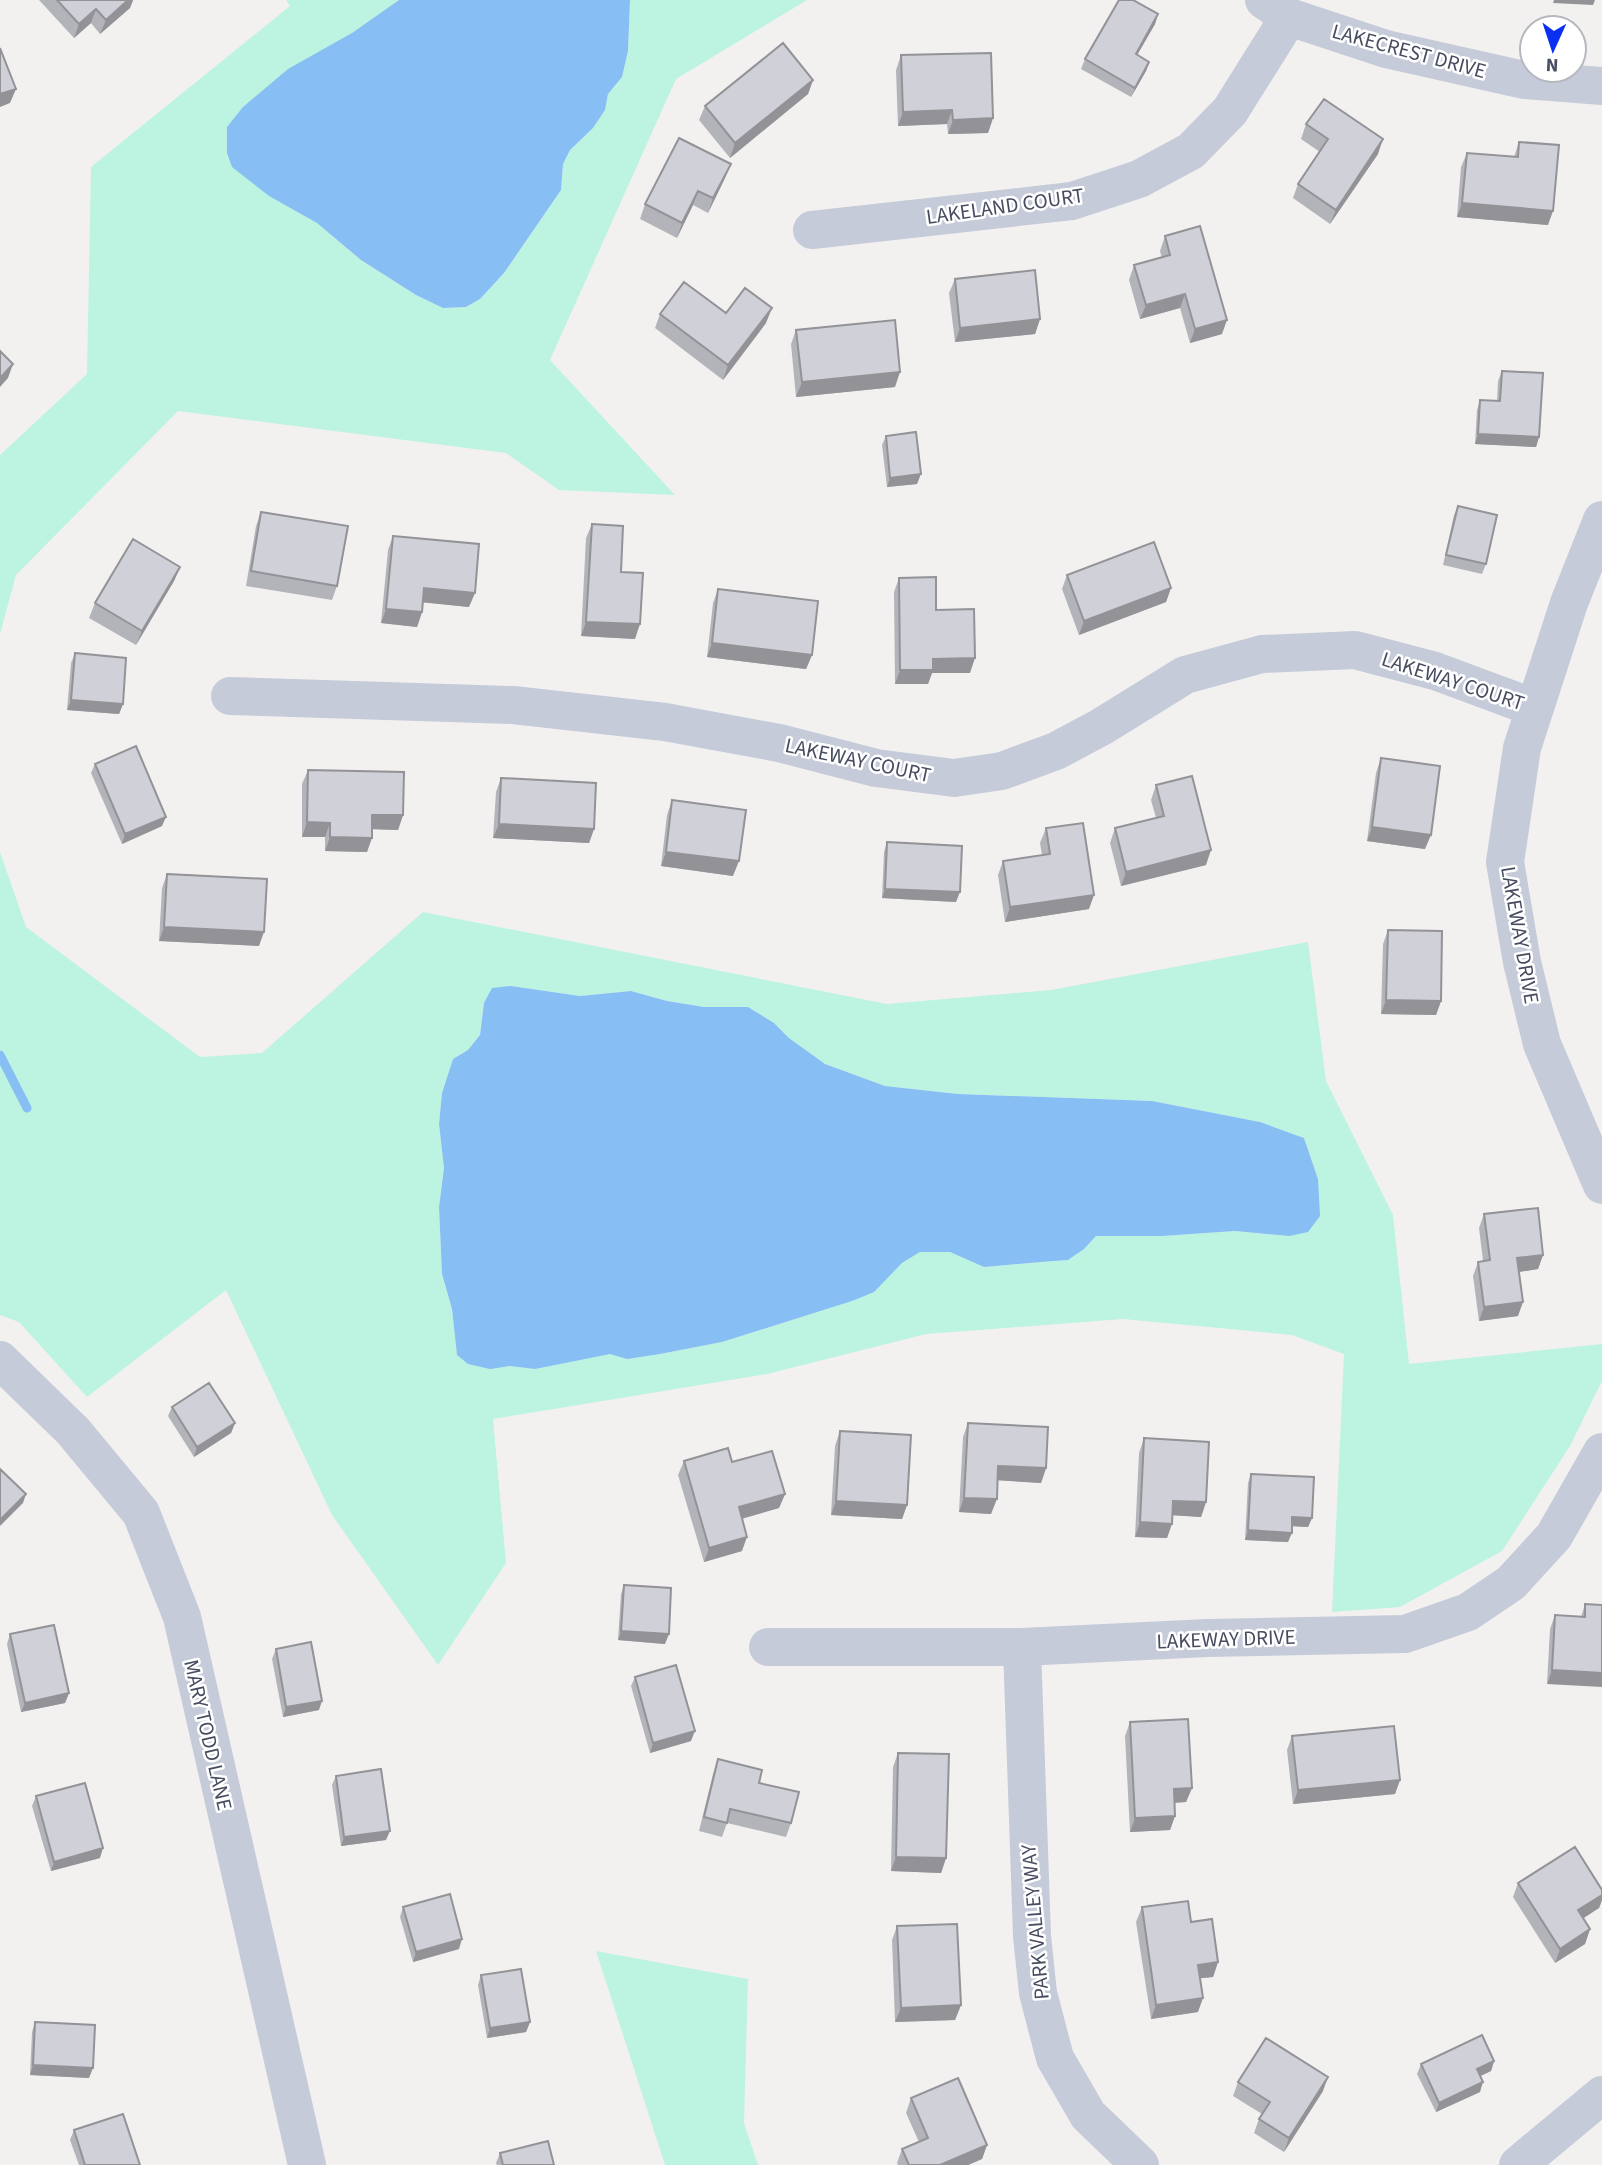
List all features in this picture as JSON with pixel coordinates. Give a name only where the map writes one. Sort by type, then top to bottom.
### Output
[{"type":"street","name":"LAKECREST DRIVE","points":[[1276,9],[1386,50],[1524,80],[1602,86]]},
{"type":"street","name":"LAKELAND COURT","points":[[812,230],[1072,201],[1139,180],[1191,151],[1230,111],[1276,9]]},
{"type":"street","name":"LAKEWAY DRIVE","points":[[1602,520],[1569,603],[1522,748],[1505,862],[1522,962],[1542,1044],[1602,1185]]},
{"type":"street","name":"LAKEWAY COURT","points":[[230,696],[513,705],[651,720],[779,743],[876,768],[954,778],[1002,771],[1056,751],[1101,727],[1185,675],[1262,654],[1355,650],[1435,671],[1535,708]]},
{"type":"street","name":"MARY TODD LANE","points":[[0,1360],[73,1431],[141,1513],[182,1617],[307,2165]]},
{"type":"street","name":"LAKEWAY DRIVE","points":[[768,1647],[1022,1647],[1405,1634],[1468,1612],[1511,1583],[1554,1536],[1602,1452]]},
{"type":"street","name":"PARK VALLEY WAY","points":[[1022,1647],[1032,1936],[1038,1993],[1055,2058],[1088,2115],[1140,2165]]},
{"type":"street","points":[[1518,2165],[1602,2095]]},
{"type":"green space","points":[[286,0],[399,0],[352,33],[269,196],[317,223],[361,260],[416,295],[443,308],[466,307],[480,299],[504,273],[561,190],[563,164],[570,150],[593,128],[605,110],[608,94],[622,77],[628,51],[630,0],[807,0],[676,79],[550,360],[675,495],[559,490],[506,453],[178,411],[16,575],[0,634],[0,455],[87,374],[91,167],[290,6]]},
{"type":"green space","points":[[0,852],[26,927],[200,1057],[262,1053],[423,912],[887,1004],[1051,990],[1308,942],[1326,1081],[1393,1215],[1409,1364],[1602,1344],[1602,1381],[1570,1446],[1502,1551],[1400,1607],[1332,1612],[1344,1354],[1292,1335],[1123,1319],[926,1334],[767,1374],[493,1419],[506,1563],[438,1665],[332,1515],[226,1290],[87,1397],[19,1322],[0,1315]],"holes":[[[511,986],[580,996],[631,991],[704,1007],[748,1007],[774,1023],[789,1038],[825,1064],[885,1086],[958,1094],[1152,1101],[1260,1122],[1304,1138],[1318,1179],[1289,1236],[1235,1231],[1162,1236],[1096,1236],[1068,1260],[984,1267],[950,1252],[920,1252],[852,1301],[722,1342],[627,1359],[610,1353],[535,1369],[510,1366],[490,1368],[457,1355],[452,1309],[442,1274],[439,1207],[444,1168],[439,1124],[442,1093],[453,1059],[468,1050],[480,1035],[484,1003]]]},
{"type":"green space","points":[[596,1951],[748,1979],[744,2123],[758,2165],[665,2165]]},
{"type":"water","points":[[399,0],[630,0],[628,51],[622,77],[608,94],[605,110],[593,128],[570,150],[563,164],[561,190],[504,273],[480,299],[466,307],[443,308],[416,295],[361,260],[317,223],[269,196],[232,167],[227,153],[227,127],[243,107],[288,69],[352,33]]},
{"type":"water","points":[[511,986],[580,996],[631,991],[704,1007],[748,1007],[774,1023],[789,1038],[825,1064],[885,1086],[958,1094],[1152,1101],[1260,1122],[1304,1138],[1318,1179],[1320,1216],[1308,1232],[1289,1236],[1235,1231],[1162,1236],[1096,1236],[1068,1260],[984,1267],[950,1252],[920,1252],[902,1263],[874,1292],[722,1342],[627,1359],[610,1354],[535,1369],[510,1366],[490,1369],[468,1364],[457,1355],[452,1309],[442,1274],[439,1207],[444,1168],[439,1124],[442,1093],[453,1059],[468,1050],[480,1035],[484,1003],[492,988]]},
{"type":"building","points":[[57,0],[128,0],[106,20],[96,9],[79,24]]},
{"type":"building","points":[[1119,0],[1133,0],[1158,14],[1136,54],[1149,62],[1135,88],[1085,59]]},
{"type":"building","points":[[783,43],[813,80],[735,143],[705,106]]},
{"type":"building","points":[[0,48],[16,89],[0,94]]},
{"type":"building","points":[[991,53],[993,118],[953,120],[952,110],[903,112],[901,55]]},
{"type":"building","points":[[1324,99],[1383,139],[1336,210],[1298,184],[1328,139],[1306,124]]},
{"type":"building","points":[[679,138],[731,164],[713,198],[698,191],[682,223],[645,204]]},
{"type":"building","points":[[1519,142],[1559,145],[1553,211],[1462,203],[1467,153],[1518,157]]},
{"type":"building","points":[[1200,226],[1227,320],[1195,329],[1185,294],[1146,305],[1134,265],[1170,255],[1165,236]]},
{"type":"building","points":[[1035,270],[1040,319],[960,328],[955,279]]},
{"type":"building","points":[[684,282],[726,313],[745,288],[772,308],[728,365],[660,314]]},
{"type":"building","points":[[895,320],[900,372],[802,382],[796,330]]},
{"type":"building","points":[[0,351],[13,364],[0,378]]},
{"type":"building","points":[[1502,371],[1543,373],[1539,437],[1478,434],[1480,400],[1500,401]]},
{"type":"building","points":[[916,432],[921,474],[890,478],[886,436]]},
{"type":"building","points":[[1458,506],[1497,515],[1486,564],[1446,555]]},
{"type":"building","points":[[261,512],[348,526],[337,586],[251,571]]},
{"type":"building","points":[[592,524],[623,526],[621,572],[643,573],[640,624],[586,622]]},
{"type":"building","points":[[393,536],[479,544],[475,593],[424,588],[422,612],[386,609]]},
{"type":"building","points":[[133,539],[180,567],[142,631],[95,603]]},
{"type":"building","points":[[1154,542],[1171,588],[1084,621],[1067,575]]},
{"type":"building","points":[[936,577],[936,610],[974,609],[975,658],[933,659],[933,670],[900,670],[899,578]]},
{"type":"building","points":[[718,589],[818,601],[812,655],[712,643]]},
{"type":"building","points":[[75,653],[126,658],[123,704],[71,700]]},
{"type":"building","points":[[136,746],[166,817],[125,834],[95,764]]},
{"type":"building","points":[[1381,758],[1440,766],[1431,835],[1372,827]]},
{"type":"building","points":[[308,770],[404,772],[403,815],[372,815],[372,838],[330,837],[330,823],[307,822]]},
{"type":"building","points":[[1192,776],[1211,850],[1126,872],[1115,828],[1164,816],[1156,785]]},
{"type":"building","points":[[501,778],[596,783],[594,829],[499,824]]},
{"type":"building","points":[[672,800],[746,810],[739,861],[666,852]]},
{"type":"building","points":[[1083,823],[1094,895],[1010,907],[1003,861],[1050,854],[1046,828]]},
{"type":"building","points":[[887,842],[962,846],[960,892],[885,889]]},
{"type":"building","points":[[167,874],[267,879],[264,932],[164,927]]},
{"type":"building","points":[[1388,930],[1442,931],[1441,1001],[1386,1000]]},
{"type":"building","points":[[1538,1208],[1543,1255],[1517,1258],[1523,1302],[1484,1307],[1478,1262],[1490,1260],[1484,1214]]},
{"type":"building","points":[[209,1383],[235,1423],[197,1447],[172,1407]]},
{"type":"building","points":[[968,1423],[1048,1427],[1046,1468],[998,1466],[997,1499],[964,1498]]},
{"type":"building","points":[[840,1431],[911,1435],[907,1505],[836,1501]]},
{"type":"building","points":[[1144,1438],[1209,1442],[1206,1502],[1173,1501],[1172,1524],[1140,1522]]},
{"type":"building","points":[[728,1448],[732,1462],[772,1451],[785,1494],[739,1507],[747,1537],[709,1548],[684,1461]]},
{"type":"building","points":[[0,1469],[26,1494],[0,1520]]},
{"type":"building","points":[[1251,1474],[1314,1477],[1312,1518],[1292,1517],[1292,1533],[1248,1530]]},
{"type":"building","points":[[624,1585],[671,1588],[669,1634],[621,1631]]},
{"type":"building","points":[[1585,1604],[1602,1605],[1602,1673],[1552,1670],[1555,1615],[1585,1617]]},
{"type":"building","points":[[54,1625],[69,1693],[25,1703],[10,1634]]},
{"type":"building","points":[[311,1642],[322,1701],[286,1707],[276,1649]]},
{"type":"building","points":[[676,1665],[695,1731],[653,1743],[635,1677]]},
{"type":"building","points":[[1188,1719],[1192,1788],[1174,1789],[1175,1816],[1135,1818],[1130,1722]]},
{"type":"building","points":[[1394,1726],[1400,1780],[1298,1790],[1292,1736]]},
{"type":"building","points":[[898,1753],[949,1754],[946,1858],[896,1857]]},
{"type":"building","points":[[718,1759],[762,1770],[759,1783],[799,1792],[791,1823],[730,1809],[727,1823],[704,1817]]},
{"type":"building","points":[[381,1769],[390,1831],[344,1837],[336,1776]]},
{"type":"building","points":[[85,1783],[103,1848],[54,1862],[36,1796]]},
{"type":"building","points":[[1575,1847],[1602,1890],[1602,1895],[1578,1910],[1590,1929],[1560,1949],[1518,1883]]},
{"type":"building","points":[[450,1894],[462,1939],[416,1952],[403,1907]]},
{"type":"building","points":[[1188,1901],[1191,1922],[1212,1919],[1218,1962],[1198,1965],[1203,1998],[1156,2005],[1142,1907]]},
{"type":"building","points":[[957,1924],[961,2005],[901,2008],[897,1926]]},
{"type":"building","points":[[521,1969],[530,2022],[490,2028],[481,1975]]},
{"type":"building","points":[[35,2022],[95,2025],[93,2068],[33,2065]]},
{"type":"building","points":[[1482,2035],[1494,2061],[1477,2069],[1483,2082],[1439,2103],[1421,2064]]},
{"type":"building","points":[[1266,2038],[1328,2077],[1289,2138],[1259,2119],[1270,2102],[1238,2082]]},
{"type":"building","points":[[958,2078],[987,2145],[940,2165],[909,2165],[902,2149],[928,2138],[911,2098]]},
{"type":"building","points":[[123,2114],[140,2165],[85,2165],[74,2130]]},
{"type":"building","points":[[548,2141],[554,2165],[503,2165],[500,2153]]},
{"type":"waterway","points":[[0,1055],[27,1108]]}]
